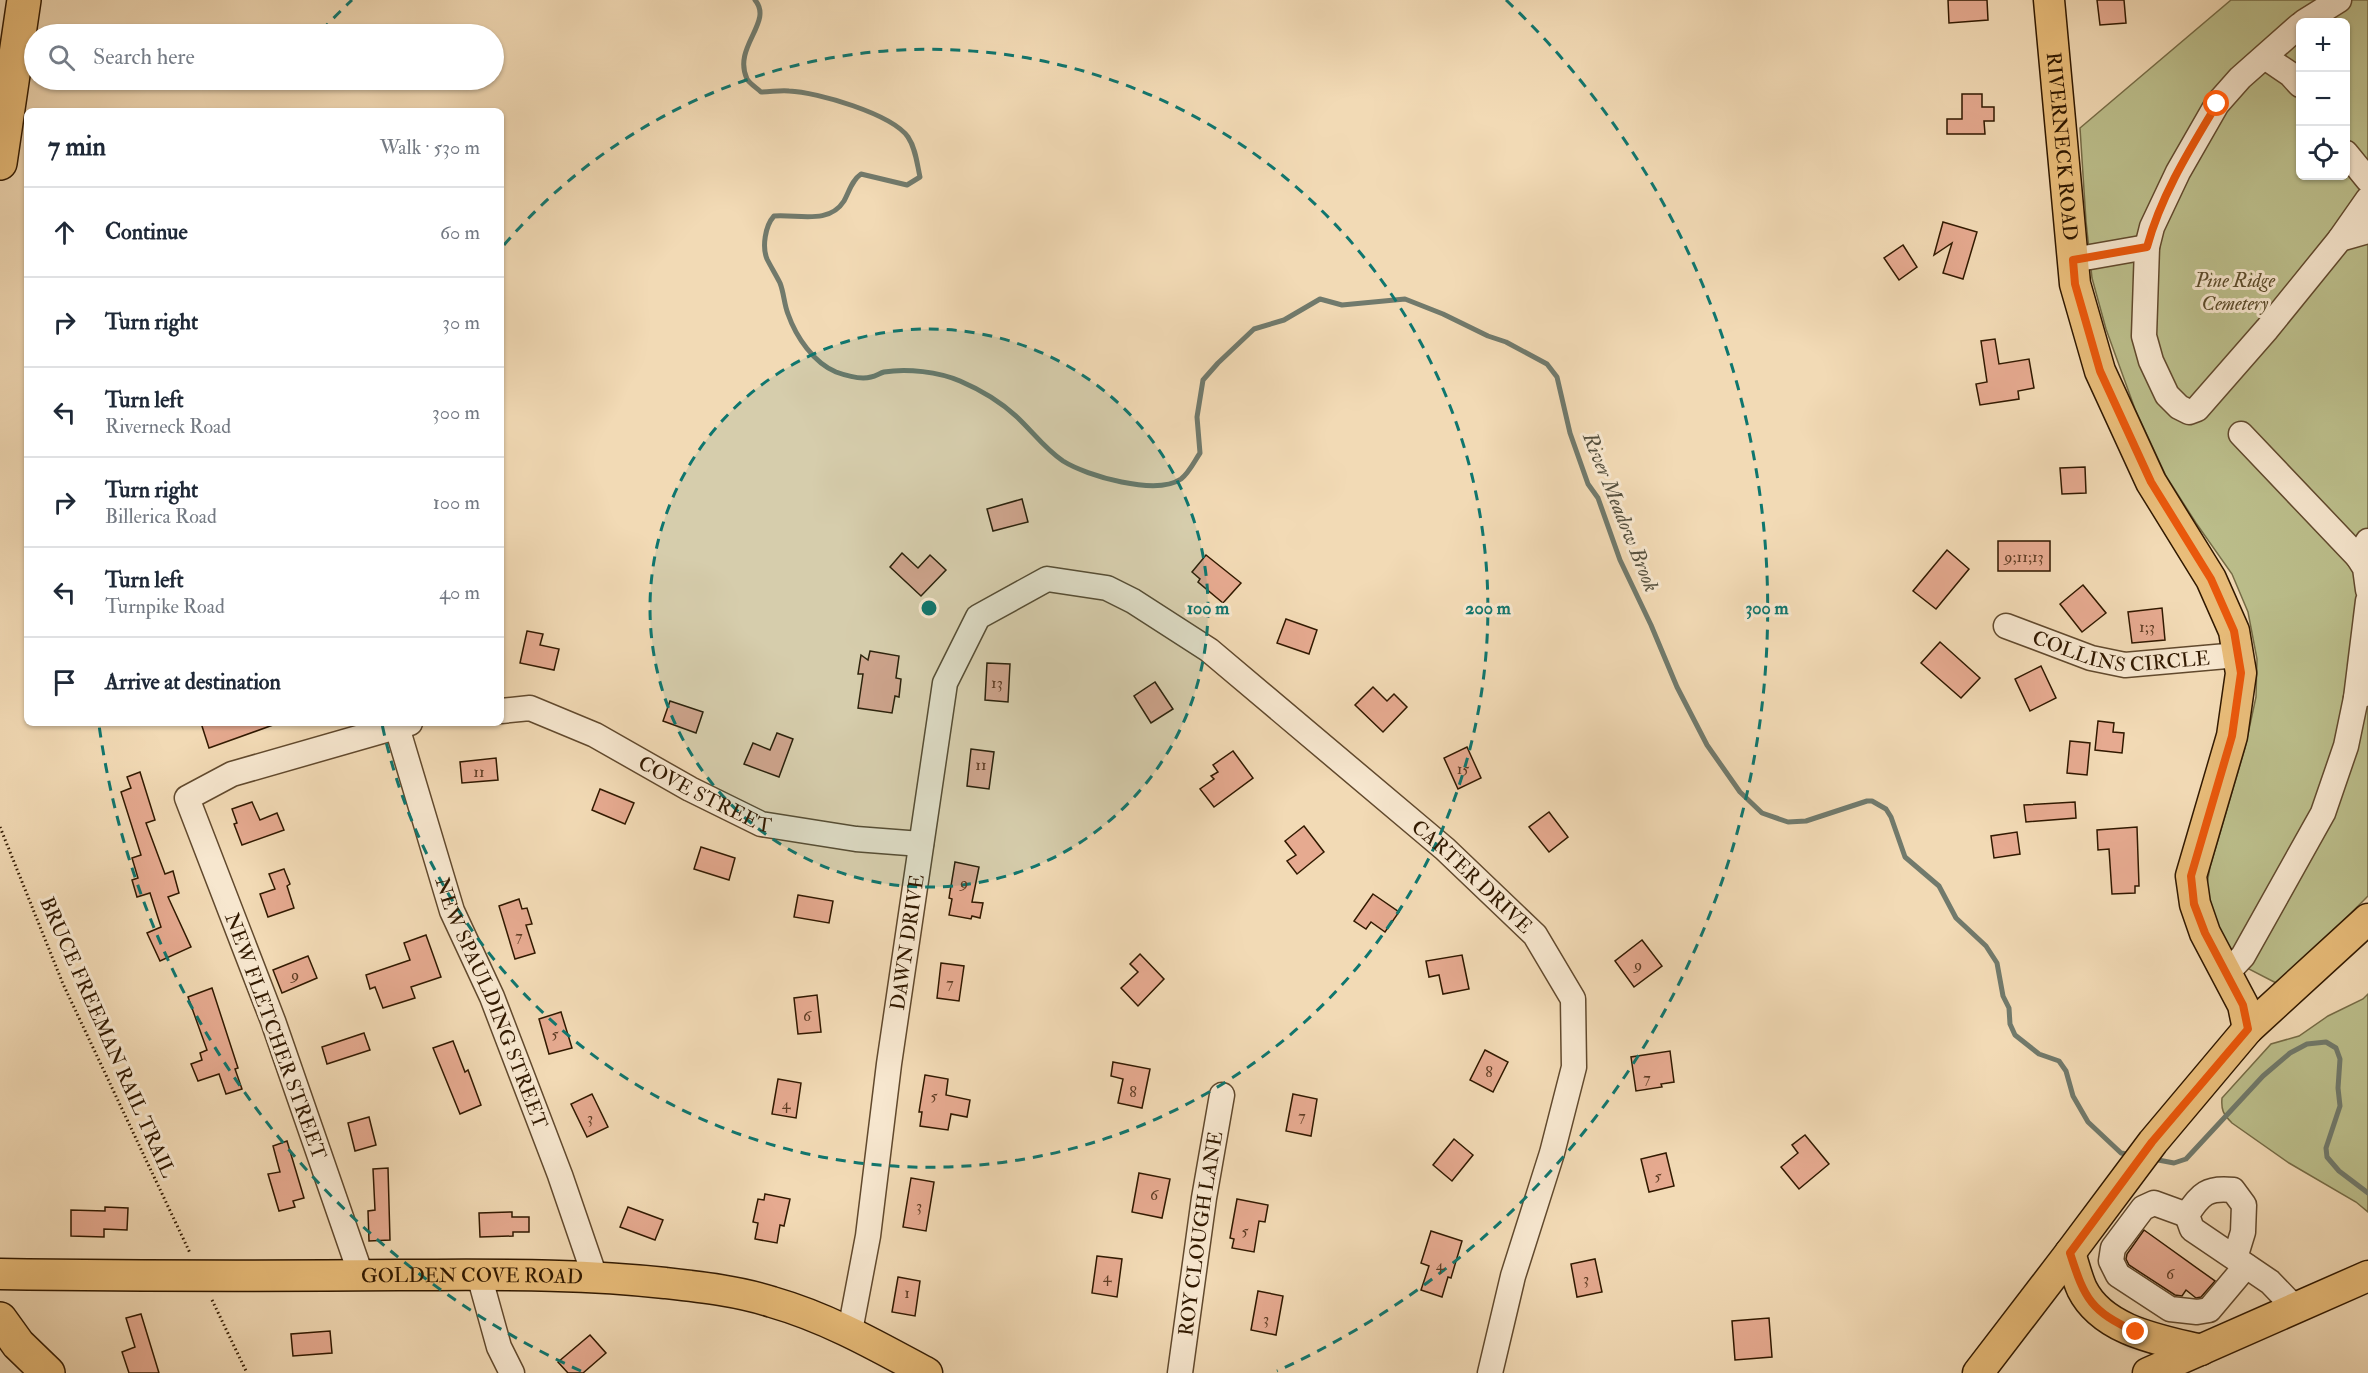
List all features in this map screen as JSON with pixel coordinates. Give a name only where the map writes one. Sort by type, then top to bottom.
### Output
[{"type":"highway","points":[[0,163],[24,0]]},
{"type":"highway","points":[[1,1321],[18,1344],[48,1373]]},
{"type":"main road","name":"RIVERNECK ROAD","points":[[2049,0],[2075,284],[2100,371],[2151,482],[2211,579],[2234,631],[2241,673],[2232,736],[2191,876],[2194,904],[2205,933],[2243,1005],[2248,1029]]},
{"type":"main road","points":[[1978,1373],[2152,1142],[2248,1029],[2368,919]]},
{"type":"main road","points":[[2070,1253],[2082,1288],[2097,1310],[2144,1335],[2200,1350]]},
{"type":"main road","name":"GOLDEN COVE ROAD","points":[[0,1274],[596,1277],[686,1286],[737,1293],[771,1301],[850,1331],[927,1373]]},
{"type":"main road","points":[[2148,1373],[2368,1276]]},
{"type":"street","points":[[2310,18],[2339,0]]},
{"type":"street","points":[[2296,29],[2240,78],[2217,104],[2178,172],[2152,227],[2147,247],[2144,336],[2151,361],[2167,395],[2179,407],[2189,412],[2197,409],[2209,397],[2340,239],[2368,199]]},
{"type":"street","points":[[2265,57],[2296,80]]},
{"type":"street","points":[[2350,158],[2368,180]]},
{"type":"street","points":[[2340,239],[2368,231]]},
{"type":"street","points":[[2073,260],[2147,247]]},
{"type":"street","points":[[2241,434],[2363,549],[2368,590]]},
{"type":"street","name":"CARTER DRIVE","points":[[1029,589],[1047,579],[1107,588],[1134,602],[1209,650],[1445,849],[1535,934],[1573,999],[1574,1067],[1552,1153],[1513,1276],[1490,1373]]},
{"type":"street","name":"DAWN DRIVE","points":[[850,1331],[868,1236],[889,1064],[945,683],[978,617],[1029,589]]},
{"type":"street","points":[[2227,974],[2242,957],[2324,813],[2362,695],[2368,602]]},
{"type":"street","name":"COLLINS CIRCLE","points":[[2006,626],[2091,658],[2125,665],[2238,655]]},
{"type":"street","name":"COVE STREET","points":[[504,711],[530,708],[595,735],[690,789],[761,824],[856,839],[921,844]]},
{"type":"street","name":"NEW FLETCHER STREET","points":[[361,1275],[273,1021],[186,798],[232,774],[400,726]]},
{"type":"street","name":"NEW SPAULDING STREET","points":[[404,726],[452,911],[492,997],[596,1277]]},
{"type":"street","name":"ROY CLOUGH LANE","points":[[1180,1373],[1204,1198],[1222,1095]]},
{"type":"street","points":[[2216,1188],[2233,1190],[2244,1205],[2241,1262],[2209,1310],[2197,1312],[2170,1309],[2118,1275],[2111,1261],[2113,1248],[2143,1208],[2154,1203],[2187,1215],[2197,1199],[2216,1188]]},
{"type":"street","points":[[2187,1215],[2192,1229],[2270,1282],[2295,1308]]},
{"type":"street","points":[[479,1275],[499,1347],[512,1373]]},
{"type":"path","name":"BRUCE FREEMAN RAIL TRAIL","points":[[0,827],[63,984],[192,1257]]},
{"type":"path","points":[[208,1291],[247,1373]]},
{"type":"green space","name":"Pine Ridge Cemetery","points":[[2231,0],[2368,0],[2368,896],[2280,985],[2245,967],[2223,939],[2205,895],[2210,867],[2245,748],[2256,697],[2257,659],[2248,612],[2232,574],[2166,476],[2135,409],[2106,329],[2092,278],[2080,128]]},
{"type":"green space","points":[[2368,994],[2368,1212],[2356,1202],[2289,1163],[2232,1123],[2223,1112],[2222,1098],[2271,1044],[2299,1036],[2328,1016],[2363,999]]},
{"type":"building","points":[[1948,0],[1987,0],[1988,20],[1949,23]]},
{"type":"building","points":[[2097,0],[2124,0],[2126,23],[2100,25]]},
{"type":"building","points":[[1962,94],[1982,94],[1982,107],[1994,107],[1994,121],[1984,121],[1985,134],[1947,134],[1947,119],[1962,119]]},
{"type":"building","points":[[1943,222],[1977,232],[1963,279],[1943,273],[1952,243],[1934,255]]},
{"type":"building","points":[[1903,245],[1917,267],[1899,280],[1884,258]]},
{"type":"building","points":[[1995,339],[1999,364],[2029,359],[2034,388],[2018,391],[2019,399],[1980,405],[1976,384],[1987,382],[1981,341]]},
{"type":"building","points":[[2085,467],[2086,493],[2062,494],[2060,468]]},
{"type":"building","points":[[1022,499],[1028,522],[993,531],[987,509]]},
{"type":"building","points":[[1998,541],[2050,541],[2050,571],[1998,571]]},
{"type":"building","points":[[1947,550],[1969,569],[1936,609],[1913,591]]},
{"type":"building","points":[[902,553],[918,568],[930,555],[946,570],[921,596],[890,567]]},
{"type":"building","points":[[1206,555],[1241,583],[1223,603],[1198,582],[1200,579],[1192,572]]},
{"type":"building","points":[[2083,585],[2106,613],[2082,632],[2060,604]]},
{"type":"building","points":[[2162,608],[2165,640],[2132,643],[2128,612]]},
{"type":"building","points":[[1286,619],[1317,630],[1309,654],[1277,643]]},
{"type":"building","points":[[527,631],[543,634],[540,645],[559,649],[554,670],[520,663]]},
{"type":"building","points":[[1940,642],[1980,678],[1961,698],[1921,663]]},
{"type":"building","points":[[870,651],[899,656],[896,678],[901,679],[899,697],[895,696],[892,713],[858,708],[863,674],[858,674],[861,655],[868,660]]},
{"type":"building","points":[[987,663],[1010,664],[1008,702],[985,700]]},
{"type":"building","points":[[2041,666],[2056,698],[2030,711],[2015,679]]},
{"type":"building","points":[[1155,682],[1173,709],[1151,723],[1134,696]]},
{"type":"building","points":[[1373,687],[1387,701],[1394,694],[1407,707],[1383,732],[1355,705]]},
{"type":"building","points":[[670,701],[703,712],[696,733],[663,721]]},
{"type":"building","points":[[2098,721],[2114,723],[2113,732],[2124,733],[2122,753],[2095,750]]},
{"type":"building","points":[[202,726],[270,726],[209,748]]},
{"type":"building","points":[[777,733],[793,739],[779,777],[744,764],[753,743],[770,750]]},
{"type":"building","points":[[2070,741],[2090,743],[2087,775],[2067,773]]},
{"type":"building","points":[[1467,747],[1481,778],[1458,789],[1444,758]]},
{"type":"building","points":[[971,749],[994,752],[989,789],[967,786]]},
{"type":"building","points":[[1233,751],[1253,778],[1214,807],[1200,789],[1214,779],[1211,776],[1218,772],[1213,765]]},
{"type":"building","points":[[496,758],[498,780],[462,783],[460,762]]},
{"type":"building","points":[[140,772],[155,820],[146,823],[165,874],[173,871],[179,893],[168,897],[191,947],[160,961],[147,933],[161,927],[150,893],[137,897],[132,880],[138,878],[132,858],[141,855],[121,792],[131,788],[127,777]]},
{"type":"building","points":[[600,789],[634,803],[625,824],[592,810]]},
{"type":"building","points":[[252,802],[260,820],[277,813],[284,830],[242,845],[234,824],[237,823],[232,809]]},
{"type":"building","points":[[2075,802],[2076,818],[2026,822],[2024,805]]},
{"type":"building","points":[[1549,812],[1568,837],[1549,852],[1529,827]]},
{"type":"building","points":[[1304,826],[1324,852],[1297,874],[1287,861],[1296,855],[1285,841]]},
{"type":"building","points":[[2137,827],[2139,886],[2135,886],[2135,893],[2112,894],[2109,849],[2098,850],[2097,830]]},
{"type":"building","points":[[2017,832],[2020,854],[1994,858],[1991,836]]},
{"type":"building","points":[[701,847],[735,858],[729,880],[694,869]]},
{"type":"building","points":[[955,862],[979,867],[972,902],[983,903],[980,918],[972,916],[971,919],[949,915],[952,899],[949,898]]},
{"type":"building","points":[[284,869],[290,884],[287,886],[294,908],[268,917],[260,894],[275,889],[269,874]]},
{"type":"building","points":[[1373,894],[1399,912],[1385,932],[1371,922],[1366,929],[1354,921]]},
{"type":"building","points":[[798,895],[833,901],[829,923],[794,917]]},
{"type":"building","points":[[519,899],[522,909],[527,908],[532,924],[526,925],[535,953],[515,959],[499,906]]},
{"type":"building","points":[[426,935],[441,977],[411,987],[415,998],[383,1008],[375,987],[370,989],[366,975],[410,960],[404,943]]},
{"type":"building","points":[[1642,940],[1662,966],[1634,987],[1615,961]]},
{"type":"building","points":[[1140,954],[1164,979],[1138,1006],[1121,988],[1138,972],[1130,964]]},
{"type":"building","points":[[1462,955],[1469,989],[1443,994],[1439,975],[1429,977],[1426,961]]},
{"type":"building","points":[[308,956],[317,978],[282,993],[273,970]]},
{"type":"building","points":[[941,963],[964,966],[959,1001],[937,998]]},
{"type":"building","points":[[212,988],[238,1068],[235,1069],[242,1089],[226,1094],[219,1074],[198,1081],[191,1064],[202,1060],[200,1053],[207,1050],[188,997]]},
{"type":"building","points":[[817,995],[821,1032],[798,1034],[794,998]]},
{"type":"building","points":[[561,1012],[572,1048],[549,1054],[539,1019]]},
{"type":"building","points":[[364,1033],[370,1050],[327,1064],[322,1047]]},
{"type":"building","points":[[453,1041],[465,1072],[468,1070],[481,1105],[460,1114],[433,1048]]},
{"type":"building","points":[[1485,1050],[1508,1062],[1493,1092],[1470,1080]]},
{"type":"building","points":[[1670,1051],[1674,1082],[1661,1084],[1662,1087],[1636,1091],[1631,1057]]},
{"type":"building","points":[[1113,1062],[1150,1069],[1142,1108],[1118,1103],[1123,1079],[1111,1076]]},
{"type":"building","points":[[925,1075],[948,1079],[946,1095],[970,1100],[967,1117],[951,1114],[948,1130],[920,1126],[922,1112],[919,1112]]},
{"type":"building","points":[[778,1079],[801,1083],[796,1118],[772,1114]]},
{"type":"building","points":[[592,1094],[608,1127],[587,1137],[571,1104]]},
{"type":"building","points":[[1293,1094],[1317,1099],[1311,1136],[1286,1131]]},
{"type":"building","points":[[369,1117],[376,1145],[355,1151],[348,1123]]},
{"type":"building","points":[[1805,1135],[1829,1164],[1799,1189],[1781,1167],[1798,1153],[1792,1145]]},
{"type":"building","points":[[1454,1139],[1473,1155],[1452,1181],[1433,1165]]},
{"type":"building","points":[[287,1141],[304,1198],[293,1201],[295,1207],[279,1211],[268,1174],[280,1172],[273,1146]]},
{"type":"building","points":[[1666,1153],[1674,1186],[1649,1192],[1641,1159]]},
{"type":"building","points":[[388,1168],[390,1240],[369,1241],[368,1211],[375,1210],[373,1169]]},
{"type":"building","points":[[1139,1173],[1170,1179],[1162,1218],[1132,1212]]},
{"type":"building","points":[[911,1178],[934,1182],[926,1231],[903,1227]]},
{"type":"building","points":[[765,1194],[790,1199],[784,1226],[780,1225],[777,1243],[755,1239],[758,1223],[753,1222],[758,1199],[764,1200]]},
{"type":"building","points":[[1237,1199],[1268,1205],[1265,1222],[1259,1221],[1254,1252],[1232,1248],[1234,1239],[1230,1238]]},
{"type":"building","points":[[105,1207],[128,1208],[127,1230],[104,1229],[104,1237],[71,1236],[71,1210],[105,1211]]},
{"type":"building","points":[[628,1207],[663,1220],[655,1240],[620,1227]]},
{"type":"building","points":[[512,1212],[512,1217],[529,1217],[529,1232],[513,1232],[513,1236],[480,1237],[479,1213]]},
{"type":"building","points":[[2144,1230],[2215,1281],[2201,1297],[2196,1298],[2186,1290],[2182,1296],[2175,1295],[2129,1265],[2126,1259],[2127,1254]]},
{"type":"building","points":[[1431,1231],[1462,1241],[1451,1278],[1448,1277],[1442,1297],[1421,1290],[1429,1266],[1421,1263]]},
{"type":"building","points":[[1097,1256],[1122,1259],[1117,1297],[1092,1293]]},
{"type":"building","points":[[1595,1259],[1602,1292],[1577,1297],[1571,1264]]},
{"type":"building","points":[[898,1277],[920,1281],[915,1316],[892,1312]]},
{"type":"building","points":[[1258,1291],[1283,1296],[1276,1335],[1251,1330]]},
{"type":"building","points":[[141,1314],[159,1373],[129,1373],[122,1352],[135,1347],[126,1318]]},
{"type":"building","points":[[1769,1318],[1772,1357],[1735,1360],[1732,1321]]},
{"type":"building","points":[[330,1331],[332,1353],[293,1356],[291,1334]]},
{"type":"building","points":[[590,1335],[606,1353],[583,1373],[568,1373],[558,1362]]},
{"type":"waterway","name":"River Meadow Brook","points":[[755,0],[760,17],[748,46],[744,67],[750,83],[761,92],[786,91],[817,95],[887,120],[899,128],[911,142],[920,177],[907,185],[861,174],[853,183],[844,201],[830,213],[812,217],[774,216],[768,225],[765,237],[767,259],[780,283],[791,323],[807,348],[820,362],[836,372],[858,378],[903,370],[933,373],[960,381],[976,388],[1004,406],[1063,461],[1088,473],[1139,485],[1170,484],[1181,479],[1189,471],[1200,453],[1197,417],[1203,380],[1218,363],[1254,329],[1284,320],[1320,299],[1342,305],[1405,299],[1506,342],[1547,364],[1557,377],[1570,433],[1588,484],[1598,498],[1620,560],[1677,687],[1707,745],[1740,792],[1762,813],[1788,822],[1806,821],[1867,801],[1872,801],[1886,809],[1905,857],[1939,886],[1956,918],[1986,946],[1997,963],[2003,996],[2009,1008],[2010,1024],[2015,1035],[2039,1054],[2059,1061],[2066,1071],[2073,1096],[2088,1122],[2121,1153],[2132,1155]]},
{"type":"waterway","name":"River Meadow Brook","points":[[2153,1159],[2174,1163],[2186,1159],[2263,1076],[2290,1053],[2307,1044],[2326,1042],[2336,1048],[2340,1059],[2338,1088],[2340,1106],[2326,1148],[2327,1157],[2339,1171],[2368,1193]]},
{"type":"route","points":[[2136,1332],[2097,1310],[2082,1288],[2070,1253],[2152,1142],[2248,1029],[2243,1005],[2205,933],[2194,904],[2191,876],[2232,736],[2241,673],[2234,631],[2211,579],[2151,482],[2100,371],[2075,284],[2073,260],[2147,247],[2152,227],[2178,172],[2217,104]]}]
